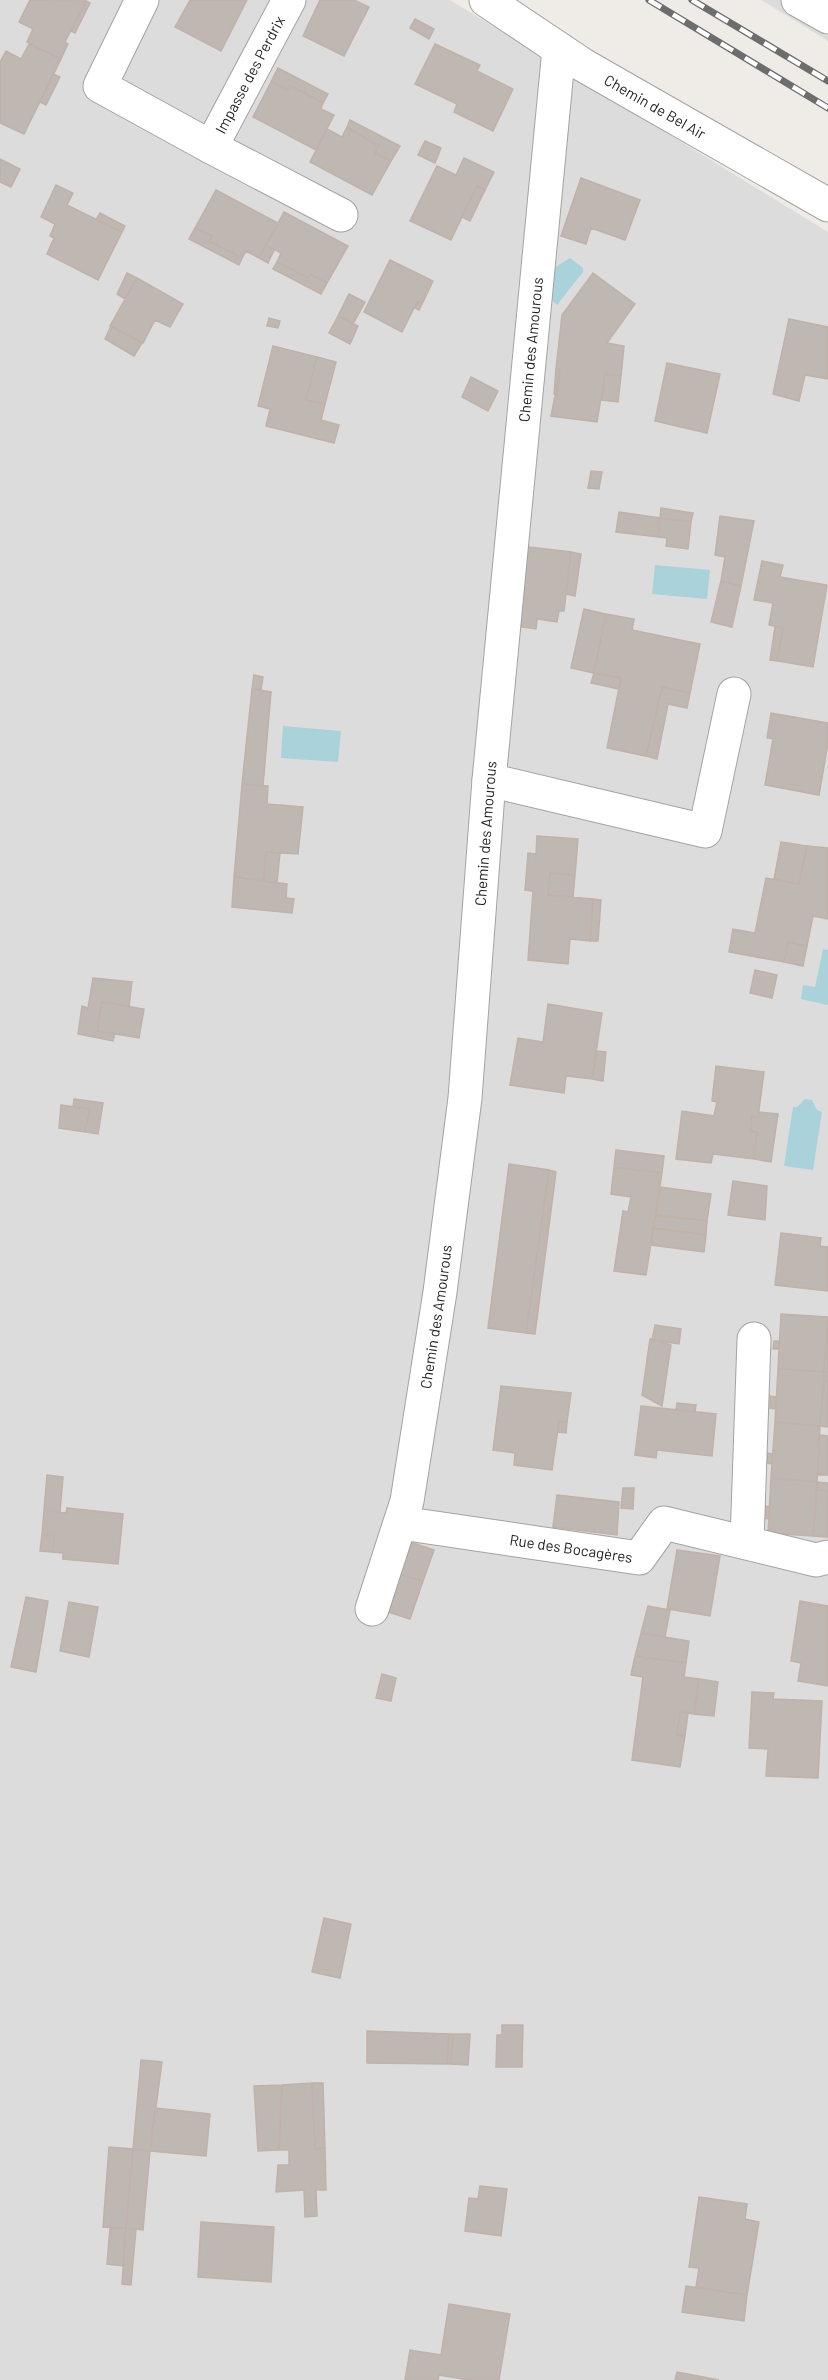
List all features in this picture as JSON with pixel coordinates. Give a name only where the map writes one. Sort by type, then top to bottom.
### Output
[{"type":"street","name":"Impasse des Perdrix","points":[[142,0],[100,86],[211,147],[341,214]]},
{"type":"street","name":"Impasse des Perdrix","points":[[211,147],[289,0]]},
{"type":"street","name":"Chemin de Bel Air","points":[[486,0],[583,65],[828,205]]},
{"type":"street","points":[[798,0],[828,17]]},
{"type":"street","name":"Chemin des Amourous","points":[[372,1609],[407,1501],[440,1292],[465,1098],[489,780],[559,50]]},
{"type":"street","points":[[489,780],[705,831],[734,694]]},
{"type":"street","points":[[747,1542],[753,1340]]},
{"type":"street","name":"Rue des Bocagères","points":[[400,1523],[639,1558],[664,1523],[816,1560],[828,1557]]},
{"type":"shaded area","points":[[0,0],[450,0],[828,232],[828,2380],[0,2380]]},
{"type":"shaded area","points":[[761,0],[828,0],[828,41]]},
{"type":"water","points":[[570,258],[583,268],[583,272],[557,305],[548,297],[549,271]]},
{"type":"water","points":[[655,565],[710,570],[707,599],[652,594]]},
{"type":"water","points":[[283,726],[341,731],[338,762],[281,758]]},
{"type":"water","points":[[823,949],[828,950],[828,1005],[801,999],[803,985],[815,987]]},
{"type":"water","points":[[805,1099],[812,1100],[817,1110],[822,1112],[813,1170],[784,1166],[793,1107],[797,1107]]},
{"type":"building","points":[[30,0],[86,1],[65,42],[68,44],[61,59],[27,42],[33,29],[19,22]]},
{"type":"building","points":[[190,0],[247,0],[221,51],[175,27]]},
{"type":"building","points":[[320,0],[354,0],[369,7],[344,56],[303,36]]},
{"type":"building","points":[[86,1],[90,3],[75,33],[71,31]]},
{"type":"building","points":[[415,19],[434,29],[429,39],[410,28]]},
{"type":"building","points":[[29,44],[61,59],[24,134],[0,123],[0,62],[6,51],[21,59]]},
{"type":"building","points":[[435,44],[480,65],[477,71],[513,89],[493,131],[454,112],[457,104],[415,84]]},
{"type":"building","points":[[278,68],[328,94],[323,103],[290,85],[288,90],[271,82]]},
{"type":"building","points":[[53,74],[60,77],[46,105],[40,102]]},
{"type":"building","points":[[271,82],[288,90],[290,85],[323,103],[321,109],[334,115],[316,150],[253,117]]},
{"type":"building","points":[[350,120],[400,146],[391,161],[375,153],[379,146],[347,127]]},
{"type":"building","points":[[347,127],[379,146],[375,153],[391,161],[372,195],[310,162],[327,129],[342,137]]},
{"type":"building","points":[[425,141],[441,148],[435,163],[418,155]]},
{"type":"building","points":[[464,158],[494,172],[485,190],[477,186],[451,240],[410,221],[437,166],[456,175]]},
{"type":"building","points":[[0,159],[20,169],[11,187],[0,182]]},
{"type":"building","points":[[581,178],[640,200],[625,240],[591,228],[586,244],[561,236]]},
{"type":"building","points":[[56,185],[73,193],[67,205],[122,232],[98,280],[47,254],[54,238],[50,236],[55,224],[41,217]]},
{"type":"building","points":[[477,186],[485,190],[470,221],[462,217]]},
{"type":"building","points":[[216,190],[278,223],[259,258],[246,251],[242,258],[209,241],[212,236],[195,228]]},
{"type":"building","points":[[284,212],[348,246],[327,283],[310,274],[308,278],[277,262],[281,253],[266,245]]},
{"type":"building","points":[[100,213],[125,226],[122,232],[96,220]]},
{"type":"building","points":[[195,228],[212,236],[209,241],[242,258],[239,265],[189,239]]},
{"type":"building","points":[[266,245],[274,250],[268,263],[259,258]]},
{"type":"building","points":[[390,260],[433,281],[422,304],[417,302],[402,332],[364,312]]},
{"type":"building","points":[[277,262],[308,278],[310,274],[327,283],[321,294],[273,269]]},
{"type":"building","points":[[127,273],[137,278],[125,299],[117,294]]},
{"type":"building","points":[[593,273],[635,304],[607,343],[624,346],[621,376],[605,374],[597,422],[551,416],[560,370],[556,369],[562,315]]},
{"type":"building","points":[[137,278],[183,304],[170,327],[155,320],[143,343],[110,326]]},
{"type":"building","points":[[349,294],[365,302],[353,324],[338,316]]},
{"type":"building","points":[[417,302],[422,304],[419,310],[415,308]]},
{"type":"building","points":[[338,316],[358,326],[350,344],[329,333]]},
{"type":"building","points":[[269,318],[280,321],[278,328],[267,326]]},
{"type":"building","points":[[789,319],[828,327],[828,379],[805,375],[799,401],[773,394]]},
{"type":"building","points":[[111,326],[142,343],[134,356],[105,339]]},
{"type":"building","points":[[273,346],[317,357],[306,400],[325,404],[321,420],[339,425],[334,443],[266,426],[270,409],[258,406]]},
{"type":"building","points":[[317,357],[336,362],[325,404],[306,400]]},
{"type":"building","points":[[667,363],[720,374],[707,433],[655,421]]},
{"type":"building","points":[[556,369],[560,370],[557,395],[554,394]]},
{"type":"building","points":[[605,374],[621,376],[618,402],[602,400]]},
{"type":"building","points":[[471,377],[498,391],[488,411],[462,397]]},
{"type":"building","points":[[591,471],[602,472],[599,489],[588,488]]},
{"type":"building","points":[[661,508],[693,513],[691,522],[660,518]]},
{"type":"building","points":[[619,512],[660,518],[658,537],[616,532]]},
{"type":"building","points":[[720,516],[754,521],[741,586],[721,581],[725,557],[715,555]]},
{"type":"building","points":[[660,518],[691,522],[688,549],[666,546],[667,538],[658,537]]},
{"type":"building","points":[[520,546],[571,552],[564,611],[559,611],[557,622],[537,619],[536,629],[509,625]]},
{"type":"building","points":[[571,552],[581,554],[575,596],[566,594]]},
{"type":"building","points":[[762,561],[783,565],[780,577],[827,585],[813,667],[777,661],[783,628],[769,625],[773,603],[754,600]]},
{"type":"building","points":[[721,581],[741,586],[732,627],[711,622]]},
{"type":"building","points":[[584,609],[606,614],[594,673],[571,668]]},
{"type":"building","points":[[606,614],[634,619],[632,630],[700,644],[690,693],[662,687],[646,756],[607,748],[621,678],[594,673]]},
{"type":"building","points":[[775,627],[783,628],[777,661],[770,660]]},
{"type":"building","points":[[594,673],[621,678],[619,689],[591,683]]},
{"type":"building","points":[[254,675],[263,677],[261,690],[252,689]]},
{"type":"building","points":[[662,687],[690,693],[687,708],[668,704],[657,759],[646,756]]},
{"type":"building","points":[[252,689],[271,692],[263,786],[242,784]]},
{"type":"building","points":[[771,713],[828,723],[828,743],[819,795],[765,785],[773,739],[767,738]]},
{"type":"building","points":[[242,784],[268,786],[267,804],[303,807],[298,854],[266,852],[264,881],[234,877]]},
{"type":"building","points":[[537,836],[578,839],[575,875],[550,873],[548,895],[593,899],[590,941],[570,939],[568,964],[528,960],[533,891],[525,890],[528,853],[536,854]]},
{"type":"building","points":[[781,842],[807,846],[799,884],[774,879]]},
{"type":"building","points":[[807,846],[828,848],[828,919],[813,916],[807,946],[788,942],[784,962],[729,952],[733,929],[755,933],[766,878],[799,884]]},
{"type":"building","points":[[266,852],[280,853],[277,883],[264,881]]},
{"type":"building","points":[[550,873],[575,875],[573,897],[548,895]]},
{"type":"building","points":[[234,877],[287,884],[286,898],[294,899],[292,913],[232,907]]},
{"type":"building","points":[[593,899],[601,900],[598,941],[590,941]]},
{"type":"building","points":[[788,942],[807,946],[803,966],[784,962]]},
{"type":"building","points":[[755,970],[777,975],[772,998],[750,993]]},
{"type":"building","points":[[93,978],[132,982],[129,1006],[102,1002],[97,1031],[115,1034],[113,1041],[78,1034],[82,1006],[88,1008]]},
{"type":"building","points":[[102,1002],[144,1009],[139,1038],[97,1031]]},
{"type":"building","points":[[548,1004],[602,1013],[592,1079],[566,1076],[564,1093],[510,1085],[518,1038],[543,1042]]},
{"type":"building","points":[[597,1051],[606,1052],[603,1081],[592,1079]]},
{"type":"building","points":[[716,1066],[764,1072],[758,1117],[752,1116],[750,1131],[757,1132],[754,1159],[713,1154],[711,1163],[676,1159],[682,1111],[714,1116],[717,1102],[712,1101]]},
{"type":"building","points":[[74,1099],[103,1103],[98,1134],[85,1132],[90,1109],[73,1107]]},
{"type":"building","points":[[61,1105],[90,1109],[85,1132],[59,1128]]},
{"type":"building","points":[[759,1112],[778,1114],[771,1162],[754,1159],[757,1132],[750,1131],[752,1116],[758,1117]]},
{"type":"building","points":[[616,1150],[664,1156],[662,1173],[614,1167]]},
{"type":"building","points":[[509,1164],[549,1170],[526,1333],[488,1328]]},
{"type":"building","points":[[614,1167],[662,1173],[646,1275],[614,1271],[623,1211],[628,1212],[631,1197],[611,1194]]},
{"type":"building","points":[[549,1170],[556,1172],[535,1334],[526,1333]]},
{"type":"building","points":[[733,1181],[767,1186],[765,1220],[728,1215]]},
{"type":"building","points":[[660,1187],[711,1194],[707,1221],[656,1215]]},
{"type":"building","points":[[656,1215],[707,1221],[706,1235],[653,1228]]},
{"type":"building","points":[[653,1228],[706,1235],[704,1252],[651,1245]]},
{"type":"building","points":[[781,1233],[821,1238],[820,1246],[828,1247],[828,1291],[775,1285]]},
{"type":"building","points":[[781,1314],[828,1317],[824,1372],[778,1369]]},
{"type":"building","points":[[655,1325],[681,1329],[679,1344],[652,1340]]},
{"type":"building","points":[[827,1329],[828,1372],[824,1372]]},
{"type":"building","points":[[650,1339],[671,1345],[662,1406],[642,1395]]},
{"type":"building","points":[[774,1341],[779,1341],[779,1349],[773,1349]]},
{"type":"building","points":[[778,1369],[824,1372],[820,1426],[775,1422]]},
{"type":"building","points":[[824,1372],[828,1372],[828,1382],[824,1381]]},
{"type":"building","points":[[824,1381],[828,1382],[828,1427],[820,1426]]},
{"type":"building","points":[[501,1386],[571,1393],[567,1422],[559,1422],[552,1470],[514,1465],[515,1453],[493,1450]]},
{"type":"building","points":[[770,1396],[776,1397],[776,1409],[770,1408]]},
{"type":"building","points":[[677,1403],[696,1405],[695,1412],[676,1410]]},
{"type":"building","points":[[641,1406],[716,1414],[712,1456],[657,1450],[656,1458],[635,1455]]},
{"type":"building","points":[[559,1422],[567,1422],[566,1433],[558,1432]]},
{"type":"building","points":[[775,1422],[820,1426],[817,1482],[771,1478]]},
{"type":"building","points":[[819,1435],[828,1436],[828,1475],[818,1475]]},
{"type":"building","points":[[767,1453],[772,1454],[772,1464],[766,1463]]},
{"type":"building","points":[[47,1475],[63,1477],[60,1512],[44,1510]]},
{"type":"building","points":[[771,1478],[817,1482],[813,1536],[768,1533]]},
{"type":"building","points":[[817,1482],[828,1483],[828,1491],[817,1490]]},
{"type":"building","points":[[623,1488],[634,1488],[633,1509],[621,1508]]},
{"type":"building","points":[[817,1490],[828,1491],[828,1537],[813,1536]]},
{"type":"building","points":[[557,1495],[619,1502],[617,1535],[553,1527]]},
{"type":"building","points":[[764,1506],[770,1507],[769,1519],[763,1518]]},
{"type":"building","points":[[67,1508],[123,1514],[118,1564],[63,1559],[63,1553],[52,1552],[55,1536],[42,1534],[44,1510],[66,1513]]},
{"type":"building","points":[[42,1534],[55,1536],[52,1552],[40,1551]]},
{"type":"building","points":[[410,1542],[434,1550],[423,1581],[399,1574]]},
{"type":"building","points":[[677,1550],[720,1556],[710,1616],[667,1609]]},
{"type":"building","points":[[399,1574],[423,1581],[410,1619],[385,1611]]},
{"type":"building","points":[[26,1597],[48,1601],[36,1672],[11,1667]]},
{"type":"building","points":[[800,1601],[828,1606],[828,1686],[798,1681],[801,1663],[791,1661]]},
{"type":"building","points":[[69,1602],[98,1607],[89,1657],[60,1651]]},
{"type":"building","points":[[648,1606],[670,1610],[665,1637],[641,1633]]},
{"type":"building","points":[[641,1633],[689,1641],[686,1663],[635,1656]]},
{"type":"building","points":[[635,1656],[686,1663],[684,1677],[699,1679],[694,1714],[680,1712],[677,1735],[685,1736],[680,1767],[632,1760],[643,1677],[631,1675]]},
{"type":"building","points":[[382,1674],[396,1678],[391,1701],[376,1698]]},
{"type":"building","points":[[699,1679],[718,1682],[714,1716],[694,1714]]},
{"type":"building","points":[[752,1692],[774,1693],[773,1699],[822,1701],[818,1778],[766,1776],[768,1749],[749,1748]]},
{"type":"building","points":[[680,1712],[688,1713],[685,1736],[677,1735]]},
{"type":"building","points":[[324,1918],[351,1924],[340,1978],[312,1972]]},
{"type":"building","points":[[502,2025],[523,2025],[522,2067],[496,2067],[497,2035],[502,2035]]},
{"type":"building","points":[[367,2031],[449,2034],[447,2064],[367,2063]]},
{"type":"building","points":[[449,2034],[453,2034],[451,2064],[447,2064]]},
{"type":"building","points":[[453,2034],[470,2034],[468,2065],[451,2064]]},
{"type":"building","points":[[141,2060],[162,2062],[150,2151],[133,2149]]},
{"type":"building","points":[[312,2083],[323,2083],[325,2148],[315,2149]]},
{"type":"building","points":[[312,2083],[315,2149],[325,2148],[326,2190],[316,2190],[317,2216],[305,2217],[304,2190],[276,2192],[278,2165],[289,2165],[289,2150],[279,2150],[282,2085]]},
{"type":"building","points":[[282,2085],[279,2150],[258,2151],[254,2086]]},
{"type":"building","points":[[155,2108],[210,2114],[206,2156],[150,2151]]},
{"type":"building","points":[[109,2147],[133,2149],[126,2228],[103,2227]]},
{"type":"building","points":[[133,2149],[150,2151],[143,2230],[126,2228]]},
{"type":"building","points":[[480,2186],[507,2189],[501,2236],[465,2231],[469,2198],[478,2199]]},
{"type":"building","points":[[699,2197],[747,2204],[745,2219],[759,2222],[747,2295],[696,2287],[699,2268],[689,2267]]},
{"type":"building","points":[[201,2222],[274,2227],[271,2282],[198,2277]]},
{"type":"building","points":[[110,2228],[126,2228],[123,2266],[107,2264]]},
{"type":"building","points":[[126,2228],[136,2229],[131,2285],[122,2284]]},
{"type":"building","points":[[686,2286],[747,2295],[744,2321],[682,2312]]},
{"type":"building","points":[[449,2304],[510,2314],[499,2380],[469,2380],[439,2375],[438,2380],[405,2380],[410,2350],[441,2355]]},
{"type":"building","points":[[677,2372],[719,2380],[675,2380]]},
{"type":"railway","points":[[649,0],[828,108]]},
{"type":"railway","points":[[692,0],[828,81]]}]
